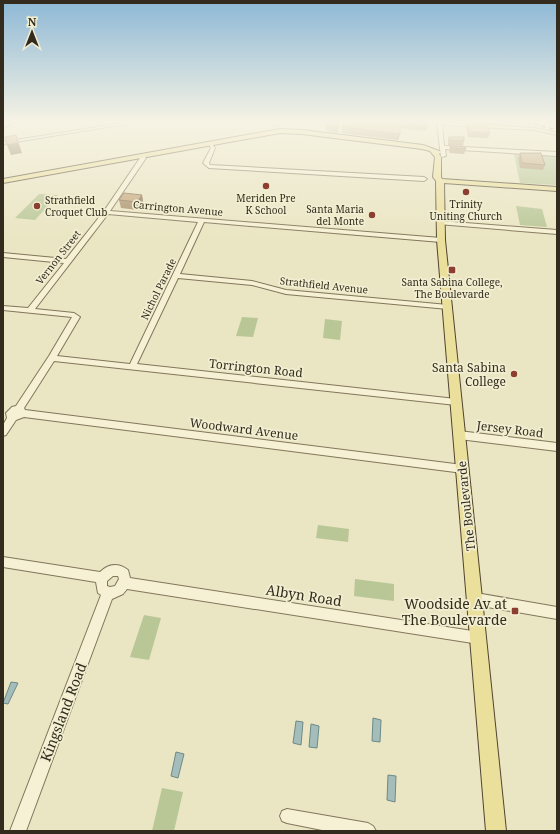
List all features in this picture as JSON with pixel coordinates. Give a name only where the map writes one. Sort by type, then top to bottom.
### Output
[{"type":"main road","points":[[3,181],[115,161]]},
{"type":"main road","name":"The Boulevarde","points":[[439,161],[444,178],[440,181],[441,240],[476,599],[496,831]]},
{"type":"main road","points":[[440,181],[557,189]]},
{"type":"street","name":"Vernon Street","points":[[30,311],[106,212],[140,161]]},
{"type":"street","points":[[210,161],[220,165],[424,179]]},
{"type":"street","name":"Carrington Avenue","points":[[106,212],[441,240]]},
{"type":"street","name":"Nichol Parade","points":[[132,367],[202,220]]},
{"type":"street","points":[[440,223],[557,232]]},
{"type":"street","points":[[3,255],[67,262]]},
{"type":"street","name":"Strathfield Avenue","points":[[175,276],[252,283],[286,292],[448,307]]},
{"type":"street","points":[[3,308],[76,317],[76,320],[52,358],[14,412],[3,432]]},
{"type":"street","name":"Torrington Road","points":[[52,358],[456,402]]},
{"type":"street","name":"Woodward Avenue","points":[[14,412],[463,470]]},
{"type":"street","name":"Jersey Road","points":[[460,435],[557,447]]},
{"type":"street","points":[[3,562],[102,578]]},
{"type":"street","points":[[116,570],[123,572],[126,579],[120,590],[108,593],[101,585],[102,578],[108,572],[116,570]]},
{"type":"street","name":"Albyn Road","points":[[125,583],[479,638]]},
{"type":"street","name":"Kingsland Road","points":[[18,831],[108,593]]},
{"type":"street","points":[[476,599],[557,613]]},
{"type":"street","points":[[287,816],[368,831]]},
{"type":"green space","points":[[515,161],[557,161],[557,185],[520,183]]},
{"type":"green space","name":"Strathfield Croquet Club","points":[[39,194],[58,195],[35,220],[15,218]]},
{"type":"green space","points":[[516,206],[542,209],[547,227],[520,225]]},
{"type":"green space","points":[[242,317],[258,318],[253,337],[236,336]]},
{"type":"green space","points":[[325,319],[342,321],[340,340],[323,338]]},
{"type":"green space","points":[[318,525],[349,529],[348,542],[316,538]]},
{"type":"green space","points":[[355,579],[394,584],[394,601],[354,596]]},
{"type":"green space","points":[[144,615],[161,618],[149,660],[130,657]]},
{"type":"green space","points":[[162,788],[183,792],[174,831],[152,831]]},
{"type":"water","points":[[11,682],[18,683],[8,704],[3,703]]},
{"type":"water","points":[[373,718],[381,720],[380,742],[372,741]]},
{"type":"water","points":[[296,721],[303,722],[301,745],[293,743]]},
{"type":"water","points":[[311,724],[319,726],[317,748],[309,747]]},
{"type":"water","points":[[176,752],[184,754],[178,778],[171,776]]},
{"type":"water","points":[[388,775],[396,776],[395,802],[387,800]]},
{"type":"building","points":[[522,161],[544,161],[545,165],[522,163]]},
{"type":"building","points":[[124,193],[142,195],[137,202],[119,200]]},
{"type":"place","name":"Meriden Pre K School","points":[[266,186]]},
{"type":"place","name":"Trinity Uniting Church","points":[[466,192]]},
{"type":"place","name":"Strathfield Croquet Club","points":[[37,206]]},
{"type":"place","name":"Santa Maria del Monte","points":[[372,215]]},
{"type":"place","name":"Santa Sabina College, The Boulevarde","points":[[452,270]]},
{"type":"place","name":"Santa Sabina College","points":[[514,374]]},
{"type":"place","name":"Woodside Av at The Boulevarde","points":[[515,611]]}]
